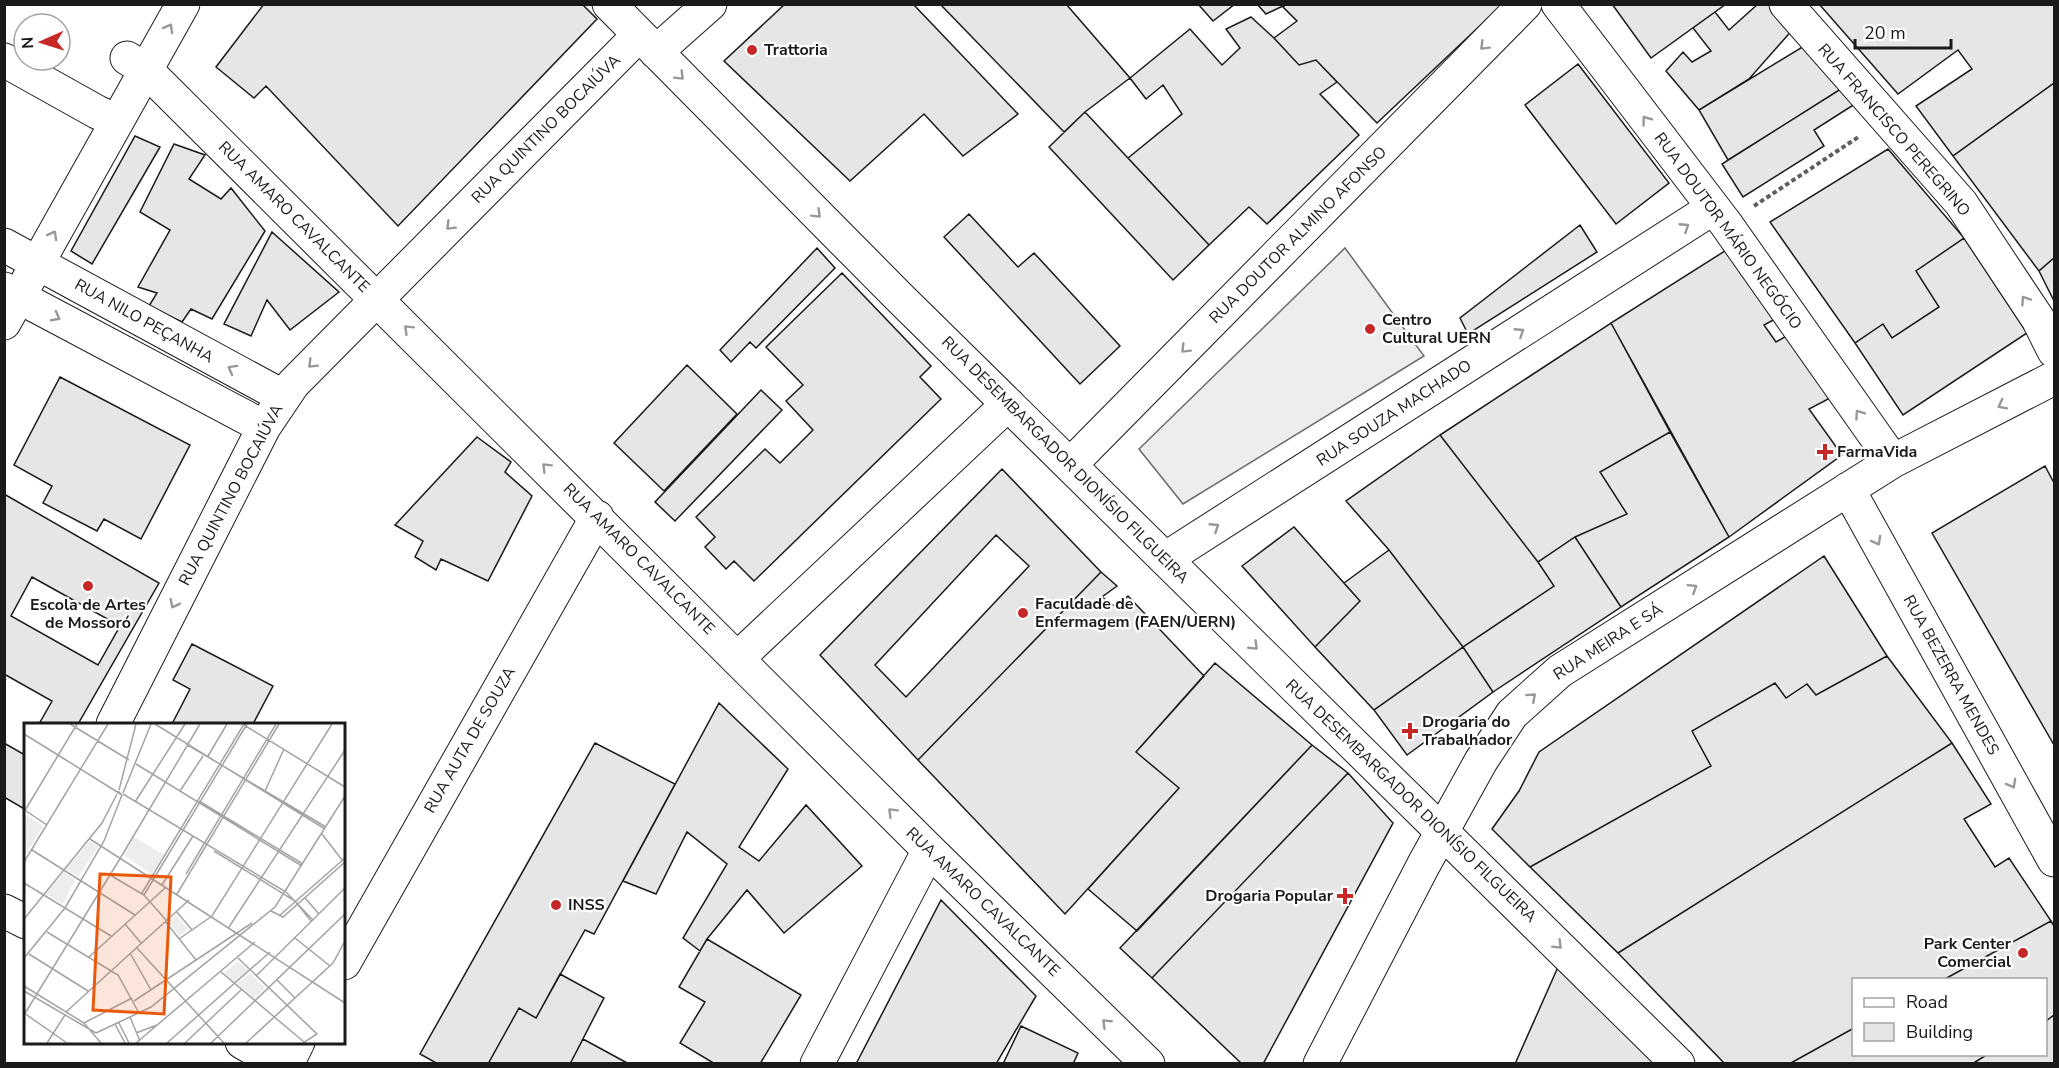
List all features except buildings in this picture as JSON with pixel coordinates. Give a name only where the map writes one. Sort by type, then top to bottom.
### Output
[{"type":"street","points":[[137,64],[157,4]]},
{"type":"street","points":[[183,4],[137,64],[13,278],[264,427]]},
{"type":"street","name":"RUA DESEMBARGADOR DIONÍSIO FILGUEIRA","points":[[609,4],[1008,404],[1678,1064]]},
{"type":"street","name":"RUA QUINTINO BOCAIÚVA","points":[[114,723],[264,427],[292,384],[377,299],[648,44],[710,4]]},
{"type":"street","name":"RUA DOUTOR ALMINO AFONSO","points":[[1070,465],[1525,4]]},
{"type":"street","name":"RUA DOUTOR MÁRIO NEGÓCIO","points":[[1558,4],[1720,216],[1893,461]]},
{"type":"street","name":"RUA FRANCISCO PEREGRINO","points":[[1786,4],[1961,203],[2038,319],[2055,351]]},
{"type":"street","points":[[4,60],[107,117]]},
{"type":"street","name":"RUA AMARO CAVALCANTE","points":[[137,64],[597,517],[929,850],[1148,1064]]},
{"type":"street","name":"RUA SOUZA MACHADO","points":[[1165,559],[1720,216]]},
{"type":"street","name":"RUA NILO PEÇANHA","points":[[13,278],[284,397]]},
{"type":"street","name":"RUA MEIRA E SÁ","points":[[1320,1064],[1424,864],[1481,761],[1512,714],[1560,671],[1893,461],[2055,378]]},
{"type":"street","points":[[738,658],[1008,404]]},
{"type":"street","name":"RUA BEZERRA MENDES","points":[[1848,489],[2055,860]]},
{"type":"street","name":"RUA AUTA DE SOUZA","points":[[345,961],[597,517]]},
{"type":"street","points":[[817,1064],[929,850]]},
{"type":"street","points":[[245,1044],[280,1064]]},
{"type":"street","points":[[286,1064],[297,1044]]},
{"type":"path","points":[[1720,216],[1886,119]]},
{"type":"shaded area","points":[[1345,248],[1424,356],[1183,504],[1139,449]]},
{"type":"place","name":"Trattoria","points":[[752,50]]},
{"type":"place","name":"Centro Cultural UERN","points":[[1370,329]]},
{"type":"place","name":"FarmaVida","points":[[1825,452]]},
{"type":"place","name":"Escola de Artes de Mossoró","points":[[88,586]]},
{"type":"place","name":"Faculdade de Enfermagem (FAEN/UERN)","points":[[1023,613]]},
{"type":"place","name":"Drogaria do Trabalhador","points":[[1410,731]]},
{"type":"place","name":"Drogaria Popular","points":[[1345,896]]},
{"type":"place","name":"INSS","points":[[556,905]]},
{"type":"place","name":"Park Center Comercial","points":[[2023,953]]}]
